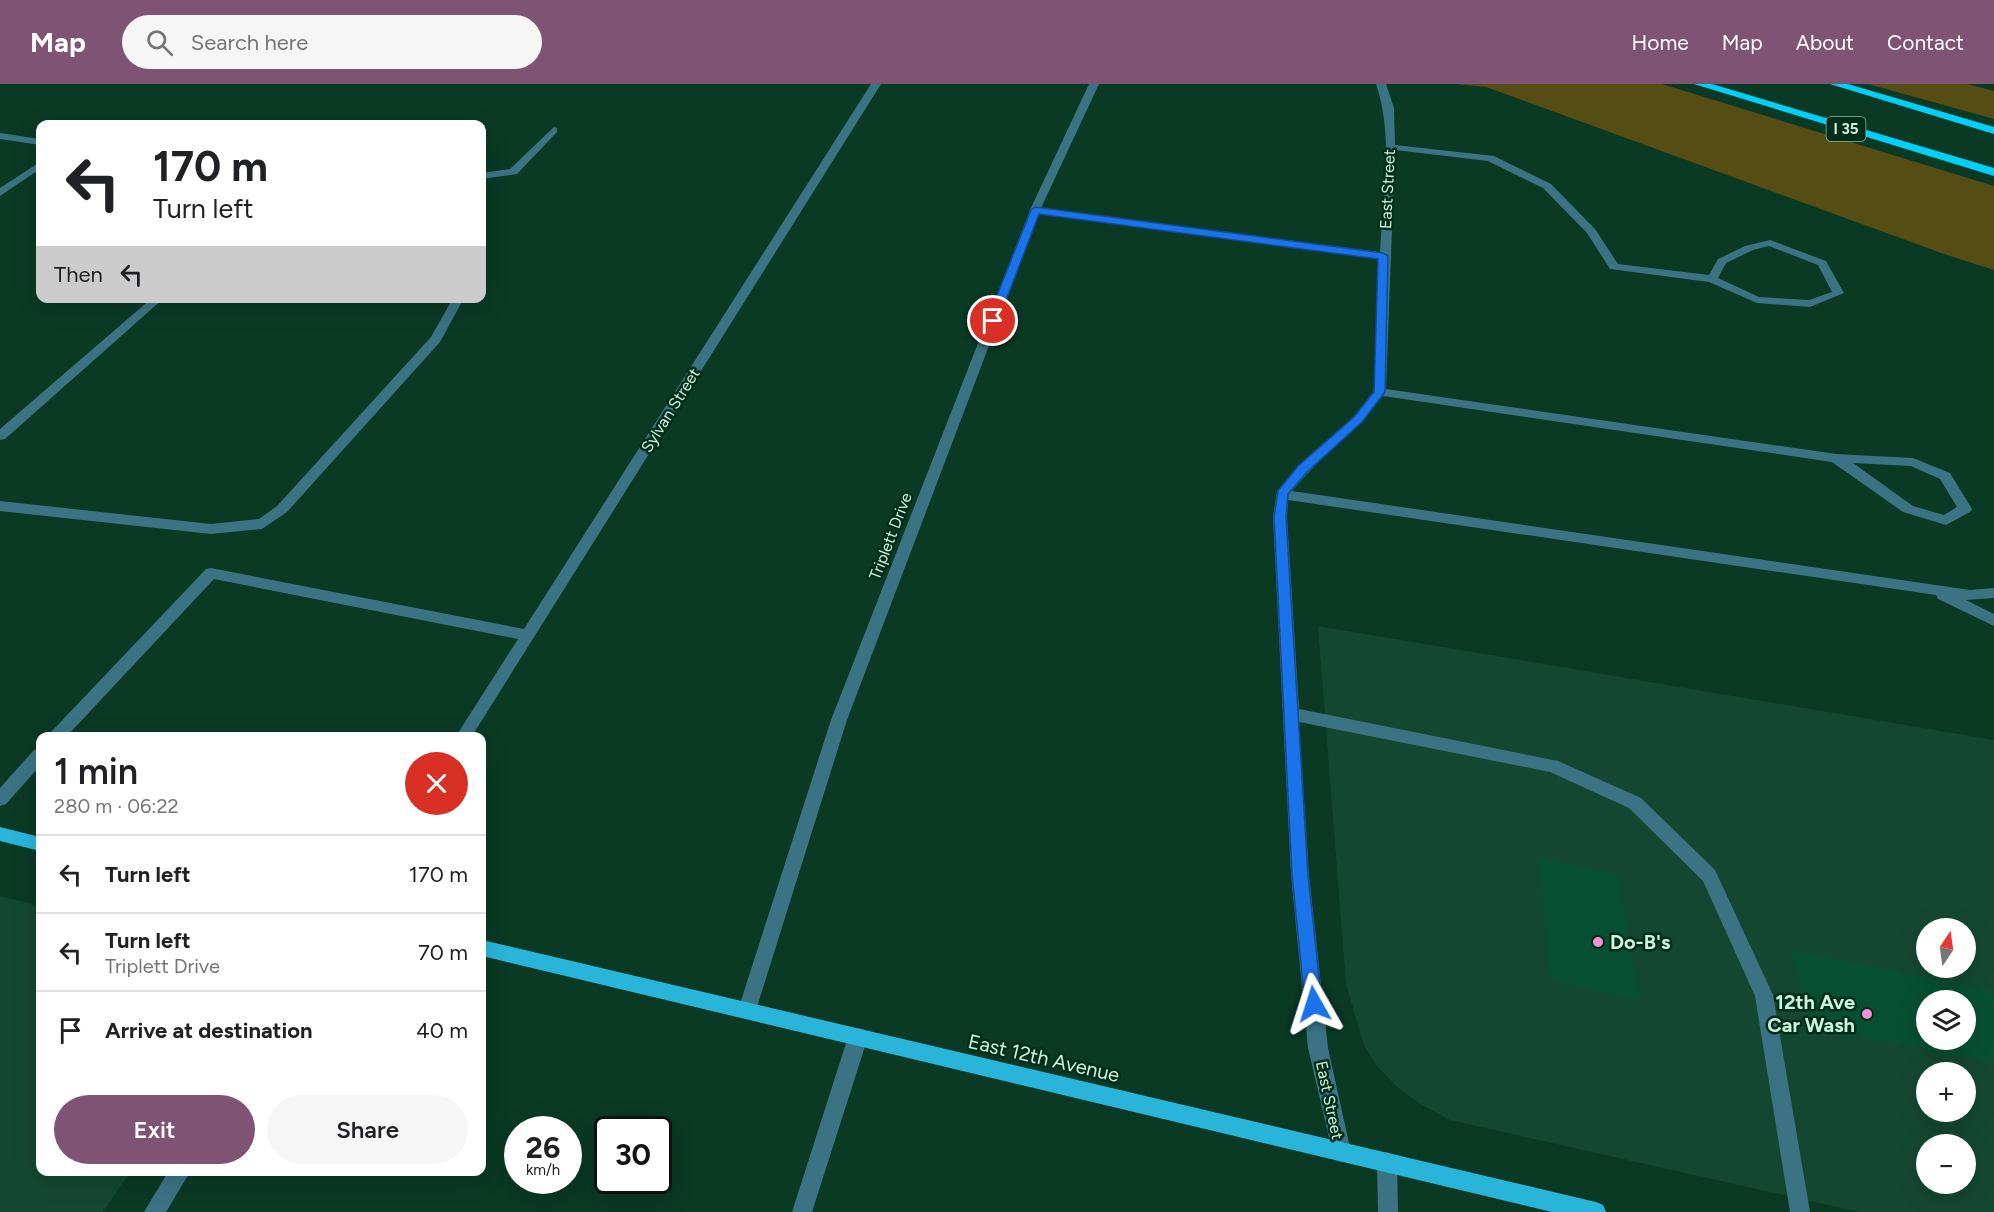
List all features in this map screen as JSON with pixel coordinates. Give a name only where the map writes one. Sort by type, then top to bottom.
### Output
[{"type":"highway","name":"I 35","points":[[1700,84],[1994,172]]},
{"type":"highway","name":"I 35","points":[[1836,84],[1994,131]]},
{"type":"main road","points":[[0,834],[36,843]]},
{"type":"main road","name":"East 12th Avenue","points":[[486,949],[1596,1212]]},
{"type":"street","name":"Sylvan Street","points":[[467,732],[876,84]]},
{"type":"street","name":"Triplett Drive","points":[[747,1010],[839,720],[1035,210],[1094,84]]},
{"type":"street","name":"East Street","points":[[1380,392],[1383,256],[1390,147],[1389,108],[1381,84]]},
{"type":"street","points":[[486,175],[513,172],[554,129]]},
{"type":"street","points":[[0,136],[36,141]]},
{"type":"street","points":[[1390,147],[1490,158],[1547,186],[1591,231],[1614,267],[1712,279],[1757,300],[1810,304],[1838,293],[1822,263],[1770,243],[1749,248],[1722,261],[1712,279]]},
{"type":"street","points":[[0,193],[36,168]]},
{"type":"street","points":[[1035,210],[1383,256]]},
{"type":"street","points":[[0,436],[153,303]]},
{"type":"street","points":[[0,507],[211,529],[262,524],[282,509],[436,339],[456,303]]},
{"type":"street","points":[[1282,494],[1303,469],[1358,419],[1380,392],[1836,458],[1913,462],[1945,476],[1965,509],[1946,520],[1908,509],[1836,458]]},
{"type":"street","points":[[1282,494],[1970,595],[1994,593]]},
{"type":"street","name":"East Street","points":[[1282,494],[1280,517],[1300,875],[1318,1047],[1341,1152]]},
{"type":"street","points":[[62,732],[211,573],[528,634]]},
{"type":"street","points":[[1932,589],[1994,620]]},
{"type":"street","points":[[1290,714],[1552,766],[1635,803],[1709,876],[1764,995],[1800,1212]]},
{"type":"street","points":[[0,799],[36,759]]},
{"type":"street","points":[[802,1212],[858,1037]]},
{"type":"street","points":[[1387,1162],[1388,1212]]},
{"type":"street","points":[[154,1212],[177,1176]]},
{"type":"shaded area","points":[[1456,84],[1662,84],[1994,186],[1994,270],[1947,255],[1486,87]]},
{"type":"shaded area","points":[[1868,84],[1967,84],[1994,91],[1994,119]]},
{"type":"shaded area","points":[[1318,626],[1994,740],[1994,1212],[1859,1212],[1450,1120],[1420,1104],[1396,1086],[1375,1064],[1364,1045],[1346,984]]},
{"type":"shaded area","points":[[0,896],[36,905],[36,1176],[127,1176],[103,1212],[0,1212]]},
{"type":"building","points":[[1538,857],[1618,875],[1640,1000],[1551,981]]},
{"type":"building","name":"12th Ave Car Wash","points":[[1790,950],[1916,975],[1916,978],[1930,978],[1990,990],[1994,1000],[1994,1062],[1929,1050],[1976,1050],[1976,990],[1916,990],[1916,1048],[1811,1028]]},
{"type":"place","name":"Do-B's","points":[[1598,942]]},
{"type":"place","name":"12th Ave Car Wash","points":[[1867,1014]]},
{"type":"route","points":[[993,321],[1035,210],[1383,256],[1380,392],[1358,419],[1303,469],[1282,494],[1280,517],[1300,875],[1314,1004]]}]
